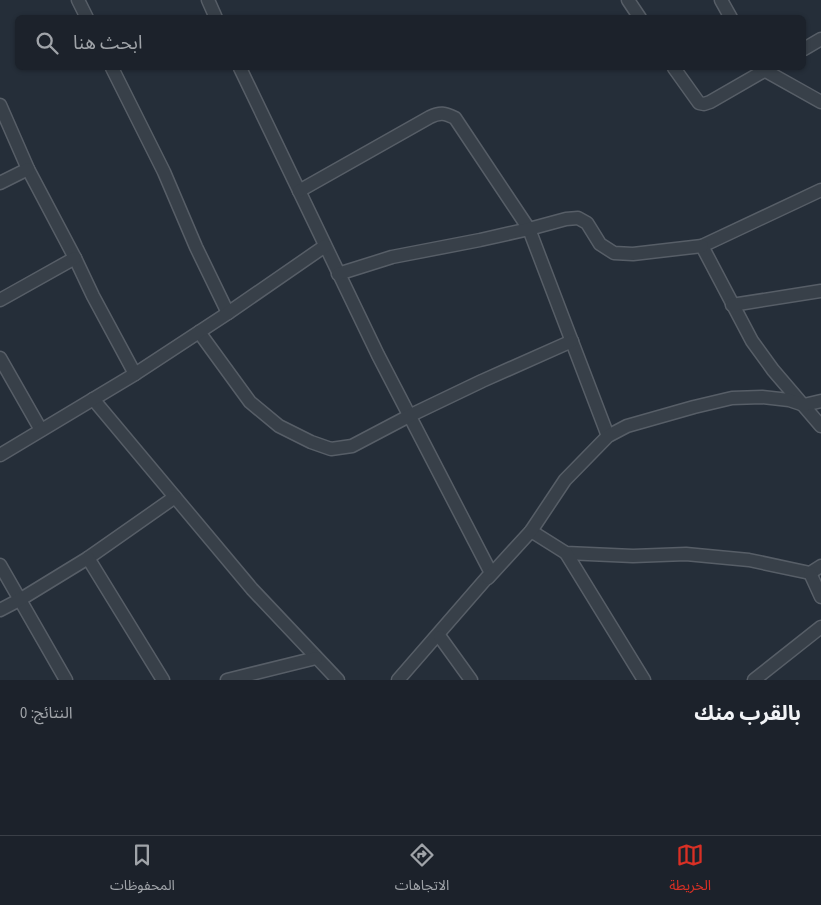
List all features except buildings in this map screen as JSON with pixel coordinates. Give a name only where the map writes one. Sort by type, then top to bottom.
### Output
[{"type":"street","points":[[78,0],[86,15]]},
{"type":"street","points":[[208,0],[215,15]]},
{"type":"street","points":[[628,0],[638,15]]},
{"type":"street","points":[[721,0],[730,15]]},
{"type":"street","points":[[806,48],[821,39]]},
{"type":"street","points":[[113,70],[164,172],[196,247],[228,313]]},
{"type":"street","points":[[241,70],[378,355],[491,574]]},
{"type":"street","points":[[675,70],[699,102],[704,104],[762,70]]},
{"type":"street","points":[[768,70],[821,102]]},
{"type":"street","points":[[0,105],[28,169],[135,374]]},
{"type":"street","points":[[299,191],[430,117],[437,114],[447,114],[455,118],[529,229],[608,436]]},
{"type":"street","points":[[0,183],[28,169]]},
{"type":"street","points":[[338,274],[392,257],[578,218],[587,223],[600,244],[614,253],[633,254],[702,246],[821,190]]},
{"type":"street","points":[[0,454],[135,374],[325,246]]},
{"type":"street","points":[[702,246],[752,341],[773,370],[821,426]]},
{"type":"street","points":[[0,300],[75,258]]},
{"type":"street","points":[[732,305],[821,290]]},
{"type":"street","points":[[199,332],[250,402],[279,426],[330,449],[352,446],[482,381],[572,341]]},
{"type":"street","points":[[0,358],[41,430]]},
{"type":"street","points":[[399,680],[531,531],[564,480],[608,436],[627,426],[732,398],[762,396],[789,400],[804,405],[821,402]]},
{"type":"street","points":[[93,399],[252,590],[338,680]]},
{"type":"street","points":[[0,610],[88,558],[175,497]]},
{"type":"street","points":[[531,531],[566,553],[644,680]]},
{"type":"street","points":[[566,553],[633,556],[686,554],[750,560],[816,570],[821,598]]},
{"type":"street","points":[[88,558],[163,680]]},
{"type":"street","points":[[0,564],[66,680]]},
{"type":"street","points":[[399,680],[440,637],[491,574]]},
{"type":"street","points":[[754,680],[821,627]]},
{"type":"street","points":[[440,637],[470,680]]},
{"type":"street","points":[[227,680],[316,658]]}]
